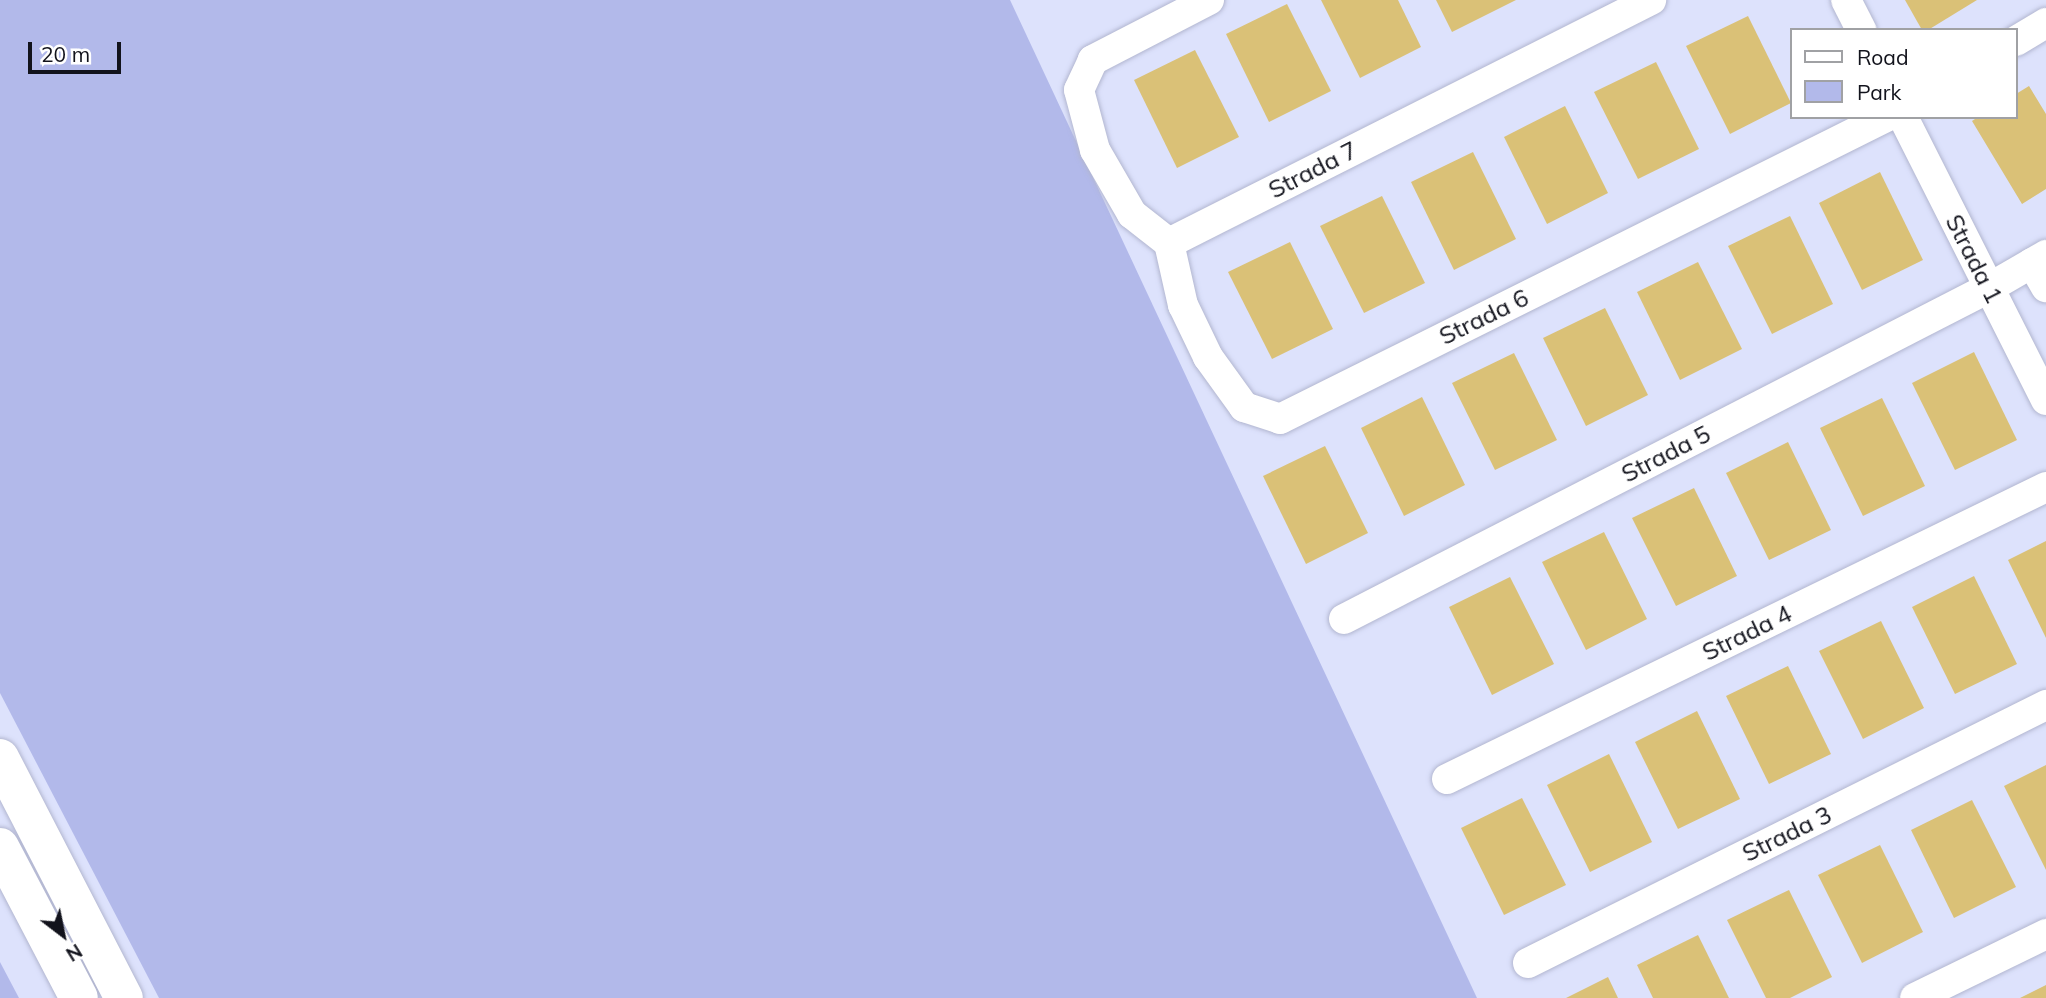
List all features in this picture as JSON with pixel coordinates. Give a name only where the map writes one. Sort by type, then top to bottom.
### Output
[{"type":"highway","points":[[0,758],[124,998]]},
{"type":"highway","points":[[0,847],[79,998]]},
{"type":"street","points":[[1169,243],[1132,214],[1095,150],[1079,90],[1093,60],[1209,0]]},
{"type":"street","name":"Strada 7","points":[[1169,243],[1651,0]]},
{"type":"street","points":[[1846,0],[1859,28]]},
{"type":"street","points":[[2018,40],[2046,23]]},
{"type":"street","name":"Strada 6","points":[[1169,243],[1183,305],[1208,357],[1244,408],[1280,419],[1882,119]]},
{"type":"street","name":"Strada 1","points":[[1904,119],[2046,400]]},
{"type":"street","name":"Strada 5","points":[[1344,619],[1989,288],[2041,268]]},
{"type":"street","name":"Strada 4","points":[[1447,779],[2046,487]]},
{"type":"street","name":"Strada 3","points":[[1528,963],[2046,705]]},
{"type":"street","points":[[1915,998],[2046,934]]},
{"type":"green space","points":[[0,0],[1010,0],[1477,998],[159,998],[0,693]]},
{"type":"green space","points":[[0,962],[19,998],[0,998]]},
{"type":"building","points":[[1321,0],[1398,0],[1421,47],[1360,78]]},
{"type":"building","points":[[1436,0],[1516,0],[1452,32]]},
{"type":"building","points":[[1905,0],[1977,0],[1931,28],[1921,28]]},
{"type":"building","points":[[1287,4],[1331,91],[1269,122],[1226,34]]},
{"type":"building","points":[[1748,16],[1790,104],[1730,134],[1686,46]]},
{"type":"building","points":[[1195,50],[1239,137],[1177,168],[1134,80]]},
{"type":"building","points":[[1656,62],[1699,149],[1638,179],[1594,92]]},
{"type":"building","points":[[2029,86],[2046,114],[2046,189],[2022,204],[1972,121],[2018,119],[2018,93]]},
{"type":"building","points":[[1565,106],[1608,193],[1547,224],[1504,137]]},
{"type":"building","points":[[1473,152],[1516,239],[1454,270],[1411,182]]},
{"type":"building","points":[[1880,172],[1923,260],[1862,290],[1819,203]]},
{"type":"building","points":[[1382,196],[1425,283],[1364,313],[1320,226]]},
{"type":"building","points":[[1790,216],[1833,304],[1772,334],[1728,246]]},
{"type":"building","points":[[1290,242],[1333,329],[1272,359],[1228,272]]},
{"type":"building","points":[[1698,262],[1742,349],[1680,380],[1637,292]]},
{"type":"building","points":[[1605,308],[1648,395],[1586,426],[1543,338]]},
{"type":"building","points":[[1974,352],[2017,440],[1955,470],[1912,383]]},
{"type":"building","points":[[1514,353],[1557,440],[1495,470],[1452,383]]},
{"type":"building","points":[[1422,397],[1465,485],[1404,516],[1361,428]]},
{"type":"building","points":[[1882,398],[1925,486],[1863,516],[1820,428]]},
{"type":"building","points":[[1788,442],[1831,530],[1769,560],[1726,473]]},
{"type":"building","points":[[1325,446],[1368,533],[1306,564],[1263,476]]},
{"type":"building","points":[[1694,488],[1737,576],[1676,606],[1632,518]]},
{"type":"building","points":[[1604,532],[1647,619],[1586,650],[1542,562]]},
{"type":"building","points":[[2046,541],[2046,638],[2008,560]]},
{"type":"building","points":[[1974,576],[2017,664],[1955,694],[1912,607]]},
{"type":"building","points":[[1510,577],[1554,664],[1492,695],[1449,607]]},
{"type":"building","points":[[1881,621],[1924,708],[1863,739],[1819,651]]},
{"type":"building","points":[[1788,666],[1831,754],[1769,784],[1726,696]]},
{"type":"building","points":[[1697,711],[1740,799],[1678,829],[1635,742]]},
{"type":"building","points":[[1609,754],[1652,842],[1590,872],[1547,785]]},
{"type":"building","points":[[2046,765],[2046,870],[2004,786]]},
{"type":"building","points":[[1522,798],[1566,885],[1504,915],[1461,828]]},
{"type":"building","points":[[1972,800],[2016,887],[1954,918],[1911,830]]},
{"type":"building","points":[[1880,845],[1923,932],[1862,963],[1818,875]]},
{"type":"building","points":[[1789,890],[1832,977],[1790,998],[1766,998],[1727,920]]},
{"type":"building","points":[[1698,935],[1729,998],[1653,998],[1637,965]]},
{"type":"building","points":[[1608,977],[1618,998],[1566,998]]},
{"type":"building","points":[[2046,985],[2046,998],[2020,998]]}]
